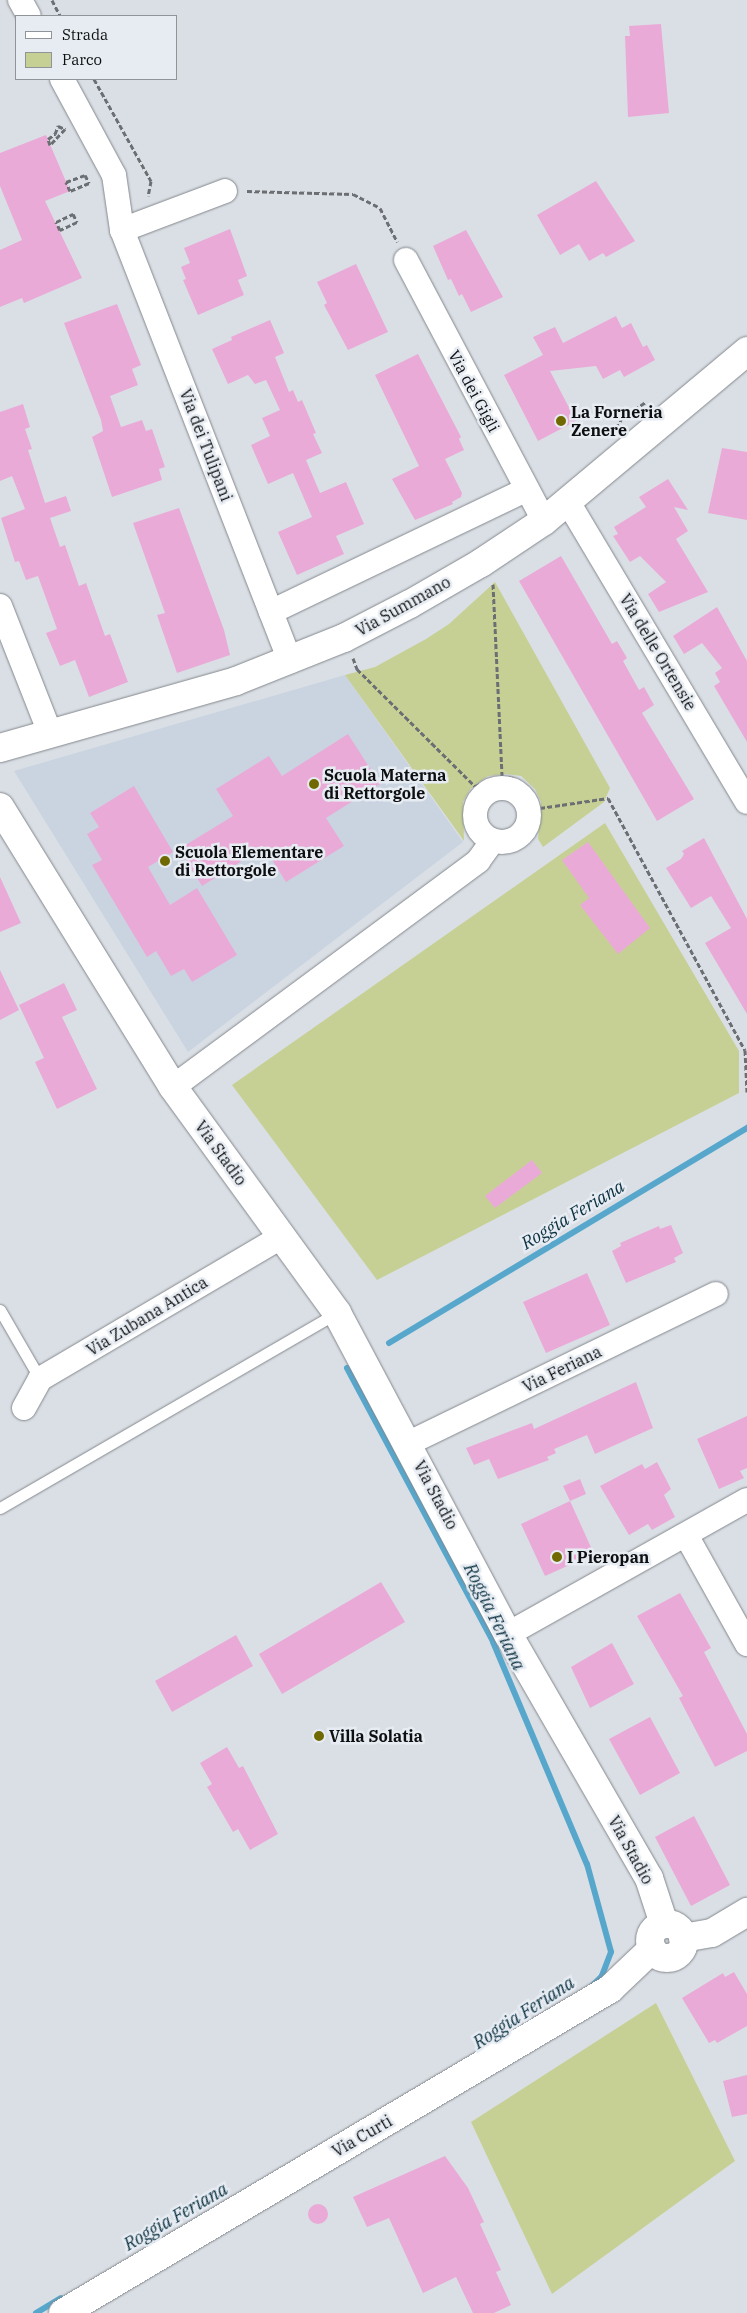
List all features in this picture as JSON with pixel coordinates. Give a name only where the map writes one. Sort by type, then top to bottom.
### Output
[{"type":"street","points":[[20,0],[28,15]]},
{"type":"street","name":"Via dei Tulipani","points":[[63,80],[114,175],[290,661]]},
{"type":"street","points":[[132,226],[226,191]]},
{"type":"street","name":"Via dei Gigli","points":[[406,260],[544,521]]},
{"type":"street","name":"Via Summano","points":[[0,748],[236,681],[344,638],[481,563],[544,521],[747,351]]},
{"type":"street","points":[[271,612],[526,490]]},
{"type":"street","name":"Via delle Ortensie","points":[[568,502],[747,802]]},
{"type":"street","points":[[0,606],[50,733]]},
{"type":"street","name":"Via Stadio","points":[[0,807],[173,1087],[337,1312],[409,1443],[508,1634],[648,1878],[674,1931]]},
{"type":"street","points":[[173,1087],[478,861],[492,842]]},
{"type":"street","name":"Via Zubana Antica","points":[[40,1379],[283,1236]]},
{"type":"street","name":"Via Feriana","points":[[409,1443],[716,1294]]},
{"type":"street","points":[[24,1408],[40,1379]]},
{"type":"street","points":[[508,1634],[747,1500]]},
{"type":"street","points":[[686,1535],[747,1644]]},
{"type":"street","points":[[674,1931],[712,1933],[747,1912]]},
{"type":"street","name":"Via Curti","points":[[63,2313],[610,1988],[652,1949],[660,1956],[670,1958],[679,1952],[674,1931]]},
{"type":"lane","points":[[0,1310],[40,1379]]},
{"type":"lane","points":[[0,1508],[337,1312]]},
{"type":"path","points":[[52,0],[60,15]]},
{"type":"path","points":[[95,80],[151,182],[132,226]]},
{"type":"path","points":[[58,126],[65,129],[50,145],[48,138],[55,134],[58,126]]},
{"type":"path","points":[[85,175],[89,183],[70,191],[66,182],[85,175]]},
{"type":"path","points":[[226,191],[306,190],[353,194],[380,208],[406,260]]},
{"type":"path","points":[[73,214],[77,222],[60,230],[56,222],[73,214]]},
{"type":"path","points":[[481,563],[492,580],[496,599],[502,778]]},
{"type":"path","points":[[344,638],[357,669],[475,786],[502,778],[521,781],[530,790],[540,808],[608,798],[745,1050],[747,1092]]},
{"type":"shaded area","points":[[345,675],[463,842],[188,1052],[14,771]]},
{"type":"green space","points":[[495,582],[610,788],[604,802],[543,847],[538,839],[541,802],[535,789],[521,776],[506,774],[488,776],[471,788],[463,802],[464,841],[345,675],[375,667],[426,639],[449,624]]},
{"type":"green space","points":[[605,823],[739,1051],[739,1093],[377,1280],[232,1085]]},
{"type":"green space","points":[[656,2003],[735,2161],[552,2294],[471,2122]]},
{"type":"building","points":[[661,24],[669,113],[628,117],[625,36],[630,36],[629,26]]},
{"type":"building","points":[[46,135],[70,191],[45,201],[82,278],[24,303],[22,298],[0,307],[0,250],[22,240],[0,186],[0,153]]},
{"type":"building","points":[[596,181],[635,241],[606,257],[603,253],[589,261],[579,244],[560,255],[537,215]]},
{"type":"building","points":[[230,229],[247,276],[238,280],[244,295],[198,315],[183,280],[186,279],[181,267],[190,263],[184,248]]},
{"type":"building","points":[[466,230],[503,297],[471,312],[462,294],[459,296],[451,279],[448,280],[433,246]]},
{"type":"building","points":[[356,264],[388,332],[348,350],[324,305],[327,303],[317,282]]},
{"type":"building","points":[[117,304],[141,365],[132,369],[138,385],[110,396],[121,427],[142,420],[146,431],[152,429],[165,467],[159,469],[162,480],[112,497],[92,437],[103,431],[101,420],[64,323]]},
{"type":"building","points":[[616,316],[622,328],[631,323],[643,347],[647,345],[655,360],[624,377],[620,370],[603,379],[596,366],[550,371],[576,421],[538,441],[504,375],[543,355],[533,337],[555,327],[563,343]]},
{"type":"building","points":[[270,320],[284,353],[275,357],[289,392],[293,390],[298,402],[302,400],[316,433],[313,434],[322,453],[306,460],[320,493],[346,482],[364,524],[336,536],[344,554],[297,575],[278,532],[312,517],[293,473],[268,484],[251,445],[270,436],[262,418],[280,410],[266,380],[255,384],[248,375],[228,384],[212,349],[232,340],[231,337]]},
{"type":"building","points":[[418,354],[461,437],[459,439],[464,450],[445,459],[462,493],[461,497],[452,502],[453,504],[415,520],[392,479],[419,466],[375,375]]},
{"type":"building","points":[[23,404],[30,427],[25,429],[32,449],[28,450],[45,503],[66,496],[71,511],[50,518],[60,547],[65,545],[79,586],[86,583],[105,636],[110,634],[128,682],[89,697],[75,660],[60,666],[46,633],[57,629],[38,576],[26,580],[19,561],[15,562],[1,518],[25,509],[12,476],[0,481],[0,412]]},
{"type":"building","points":[[722,448],[747,452],[747,520],[708,513]]},
{"type":"building","points":[[668,479],[688,510],[674,507],[688,531],[676,539],[708,592],[659,612],[648,594],[666,582],[640,556],[630,562],[613,536],[618,534],[614,527],[646,507],[639,497]]},
{"type":"building","points":[[179,508],[224,630],[230,655],[177,673],[157,615],[165,613],[133,523]]},
{"type":"building","points":[[561,556],[612,644],[617,641],[627,658],[623,661],[639,690],[644,687],[654,705],[642,713],[694,799],[657,821],[519,581]]},
{"type":"building","points":[[717,607],[747,661],[747,742],[714,686],[720,682],[715,673],[722,668],[702,643],[684,654],[673,636]]},
{"type":"building","points":[[348,734],[380,784],[326,818],[344,846],[286,882],[264,847],[202,886],[179,849],[233,816],[216,789],[269,756],[282,776]]},
{"type":"building","points":[[134,786],[173,852],[148,867],[170,905],[197,888],[237,955],[192,982],[184,969],[171,976],[156,951],[147,957],[92,865],[102,860],[87,834],[99,827],[90,813]]},
{"type":"building","points":[[704,838],[747,919],[747,1014],[705,943],[731,928],[711,896],[691,908],[666,868],[681,859],[684,854],[682,851]]},
{"type":"building","points":[[588,842],[650,928],[618,954],[580,905],[589,898],[562,860]]},
{"type":"building","points":[[0,877],[21,923],[0,932]]},
{"type":"building","points":[[0,970],[19,1010],[0,1020]]},
{"type":"building","points":[[64,983],[77,1010],[62,1017],[97,1089],[57,1109],[35,1062],[44,1058],[19,1005]]},
{"type":"building","points":[[532,1160],[542,1173],[495,1208],[485,1196]]},
{"type":"building","points":[[671,1225],[683,1253],[674,1258],[676,1262],[626,1283],[612,1251],[621,1246],[620,1243],[659,1226],[660,1229]]},
{"type":"building","points":[[587,1273],[610,1325],[546,1353],[523,1302]]},
{"type":"building","points":[[636,1382],[653,1428],[595,1454],[587,1435],[554,1449],[556,1453],[547,1457],[549,1460],[498,1479],[489,1459],[474,1465],[466,1448],[532,1423],[534,1429]]},
{"type":"building","points":[[747,1416],[747,1468],[740,1471],[744,1478],[719,1489],[697,1439]]},
{"type":"building","points":[[657,1462],[671,1489],[664,1495],[675,1517],[652,1530],[648,1524],[629,1535],[600,1486],[642,1464],[645,1469]]},
{"type":"building","points":[[580,1479],[586,1494],[570,1501],[563,1486]]},
{"type":"building","points":[[570,1501],[594,1554],[545,1576],[521,1524]]},
{"type":"building","points":[[381,1582],[405,1622],[282,1694],[259,1654]]},
{"type":"building","points":[[680,1593],[711,1648],[704,1652],[747,1734],[747,1751],[715,1767],[679,1698],[683,1696],[637,1616]]},
{"type":"building","points":[[236,1635],[253,1666],[172,1712],[155,1681]]},
{"type":"building","points":[[612,1643],[634,1684],[590,1708],[571,1667]]},
{"type":"building","points":[[650,1717],[680,1773],[640,1795],[609,1739]]},
{"type":"building","points":[[227,1747],[239,1768],[243,1766],[278,1834],[250,1850],[238,1829],[233,1832],[207,1787],[212,1784],[200,1763]]},
{"type":"building","points":[[694,1816],[730,1885],[691,1906],[655,1837]]},
{"type":"building","points":[[734,1972],[747,1994],[747,2026],[717,2043],[715,2040],[709,2043],[682,1998],[723,1973],[725,1977]]},
{"type":"building","points":[[747,2075],[747,2114],[732,2117],[723,2081]]},
{"type":"building","points":[[445,2156],[468,2188],[484,2222],[480,2224],[501,2270],[496,2272],[511,2305],[494,2313],[473,2313],[456,2277],[423,2293],[389,2218],[367,2227],[353,2197]]},
{"type":"building","points":[[318,2204],[325,2207],[328,2214],[325,2221],[318,2224],[311,2221],[308,2214],[311,2207]]},
{"type":"waterway","name":"Roggia Feriana","points":[[389,1343],[747,1128]]},
{"type":"waterway","name":"Roggia Feriana","points":[[347,1368],[493,1642],[587,1864],[611,1952],[602,1976],[593,1985]]},
{"type":"waterway","name":"Roggia Feriana","points":[[36,2313],[61,2298]]},
{"type":"place","name":"La Forneria Zenere","points":[[561,421]]},
{"type":"place","name":"Scuola Materna di Rettorgole","points":[[314,784]]},
{"type":"place","name":"Scuola Elementare di Rettorgole","points":[[165,861]]},
{"type":"place","name":"I Pieropan","points":[[557,1557]]},
{"type":"place","name":"Villa Solatia","points":[[319,1736]]}]
